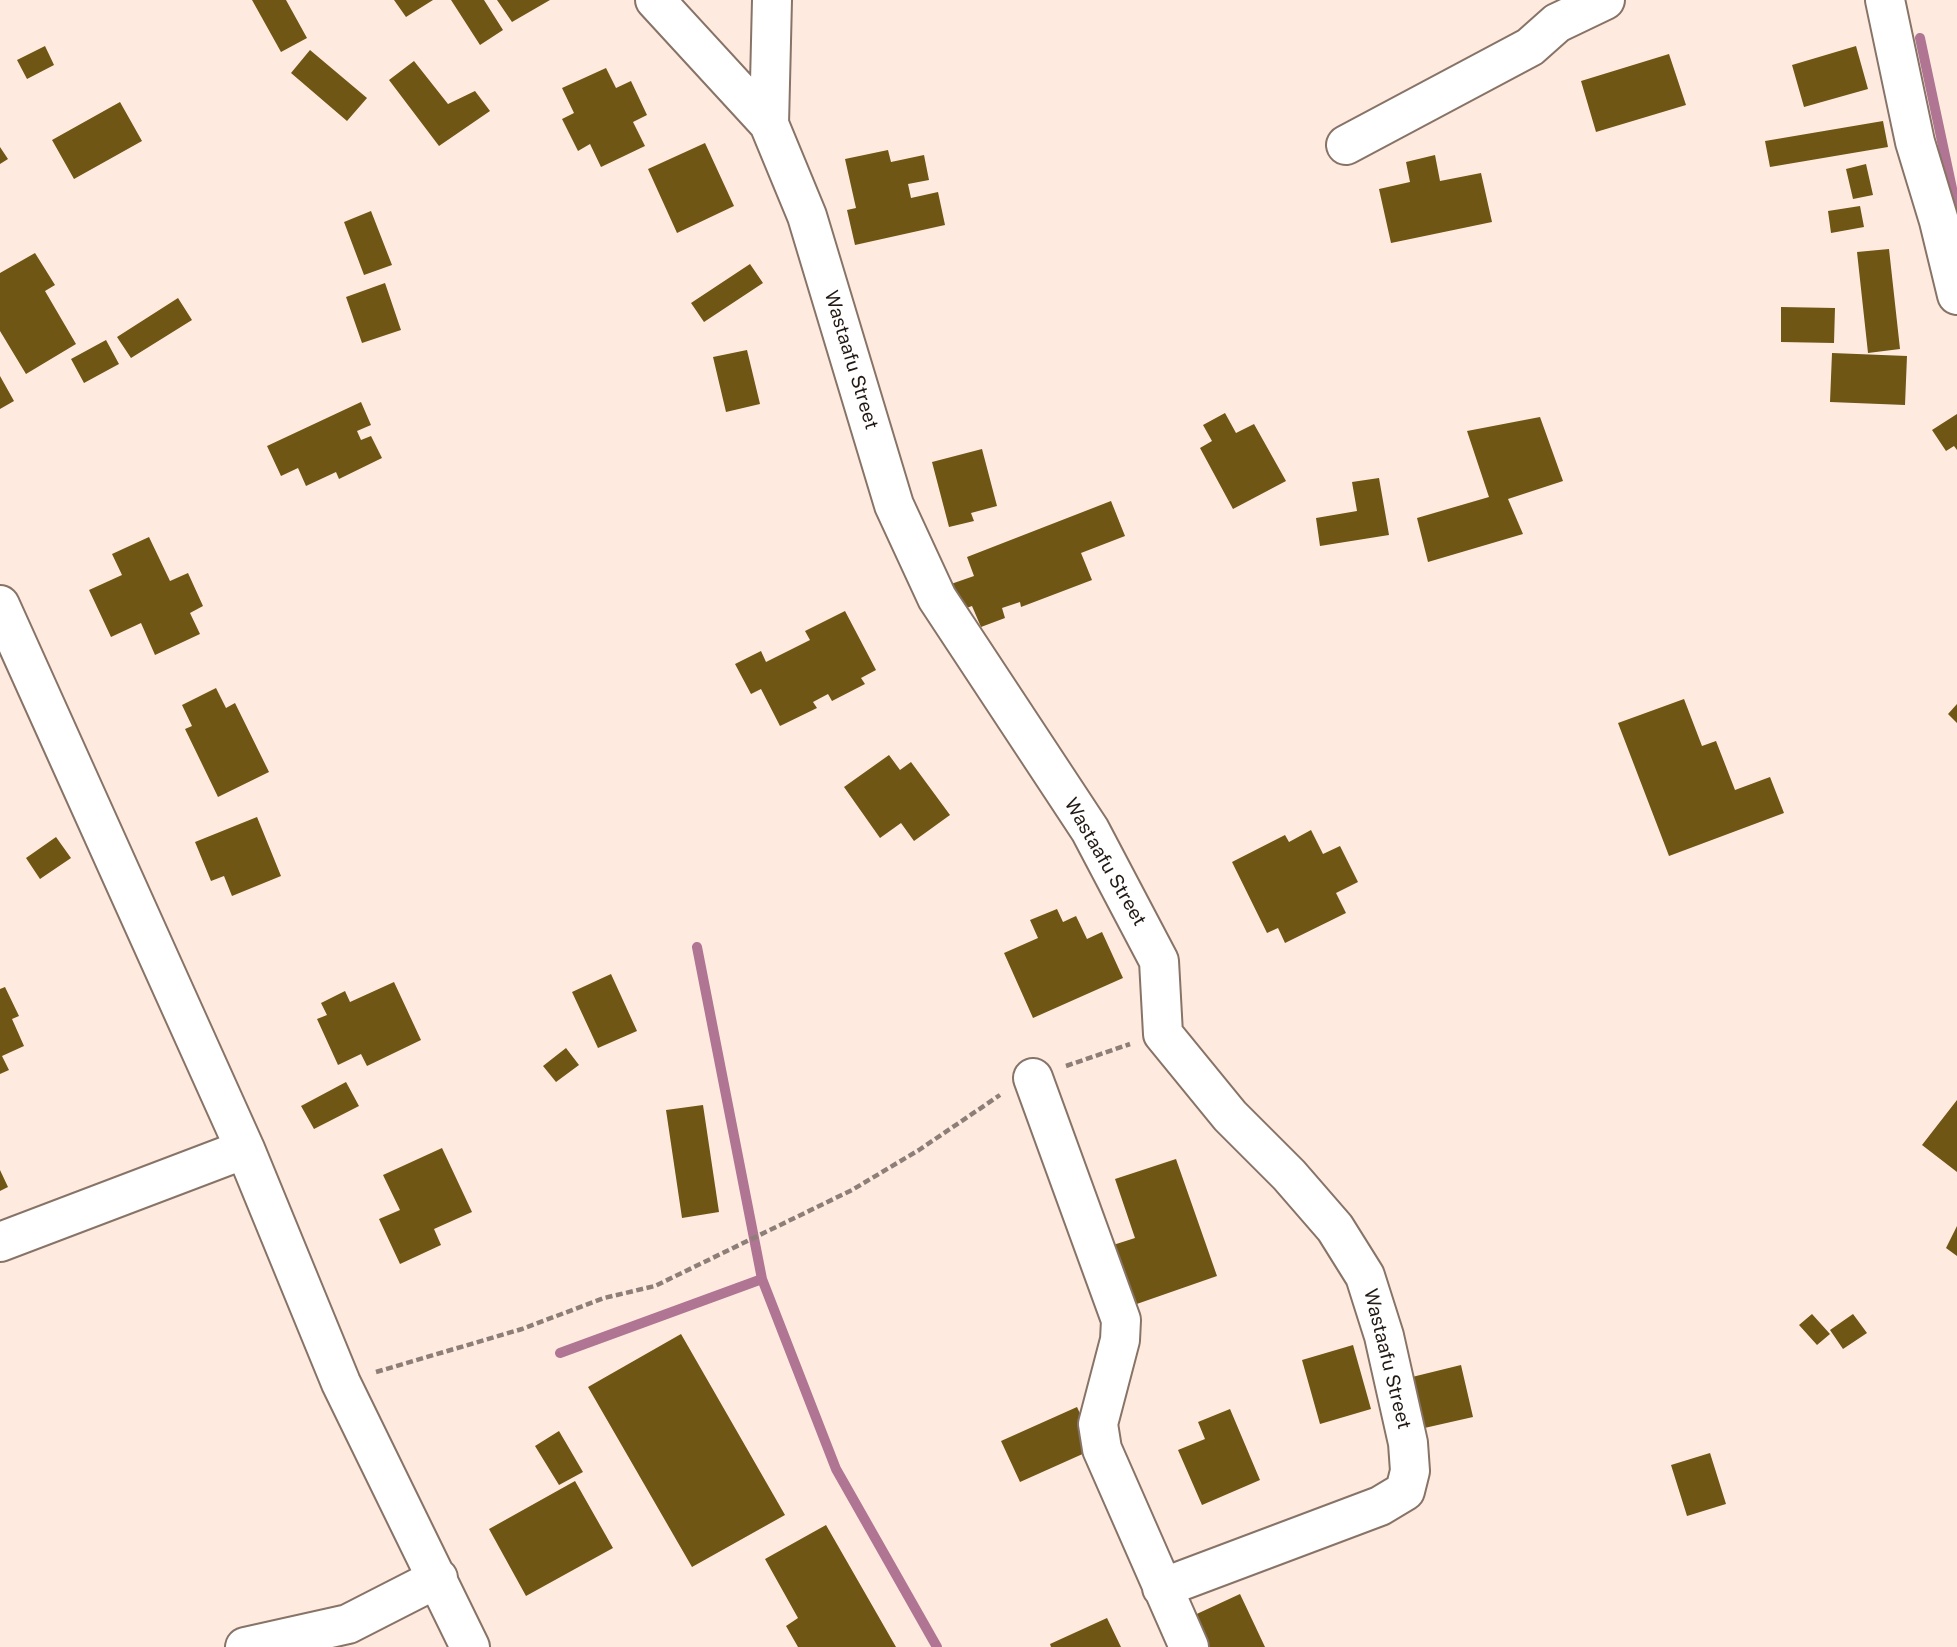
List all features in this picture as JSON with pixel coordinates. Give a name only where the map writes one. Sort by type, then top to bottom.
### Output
[{"type":"street","name":"Wastaafu Street","points":[[655,0],[769,124],[807,216],[894,505],[937,597],[1090,830],[1159,961],[1163,1034],[1230,1116],[1289,1175],[1335,1228],[1365,1276],[1384,1336],[1408,1443],[1410,1471],[1405,1490],[1380,1506],[1162,1588]]},
{"type":"street","points":[[769,124],[772,0]]},
{"type":"street","points":[[1346,145],[1530,47],[1558,23],[1605,0]]},
{"type":"street","points":[[1885,0],[1915,142],[1939,221],[1957,295]]},
{"type":"street","points":[[0,605],[245,1149],[341,1383],[470,1647]]},
{"type":"street","points":[[1033,1078],[1121,1320],[1120,1340],[1098,1424],[1102,1449],[1189,1647]]},
{"type":"street","points":[[0,1242],[245,1149]]},
{"type":"street","points":[[245,1647],[348,1625],[438,1578]]},
{"type":"path","points":[[341,1383],[522,1329],[604,1298],[654,1286],[852,1190],[919,1150],[993,1099],[1033,1078],[1163,1034]]},
{"type":"building","points":[[252,0],[286,0],[307,38],[281,52]]},
{"type":"building","points":[[394,0],[433,0],[406,17]]},
{"type":"building","points":[[451,0],[484,0],[503,30],[480,45]]},
{"type":"building","points":[[497,0],[550,0],[512,22]]},
{"type":"building","points":[[45,46],[54,65],[27,79],[17,60]]},
{"type":"building","points":[[1856,46],[1868,89],[1804,107],[1792,65]]},
{"type":"building","points":[[310,50],[367,98],[347,121],[291,73]]},
{"type":"building","points":[[1669,54],[1686,105],[1596,132],[1581,81]]},
{"type":"building","points":[[414,61],[448,104],[475,91],[490,111],[439,146],[389,80]]},
{"type":"building","points":[[606,68],[616,88],[631,81],[647,115],[633,122],[645,146],[601,167],[590,144],[578,151],[562,119],[574,113],[562,88]]},
{"type":"building","points":[[120,102],[142,141],[74,179],[52,140]]},
{"type":"building","points":[[1883,121],[1888,147],[1770,167],[1765,141]]},
{"type":"building","points":[[705,143],[734,206],[677,233],[648,169]]},
{"type":"building","points":[[0,147],[8,159],[0,164]]},
{"type":"building","points":[[888,150],[891,162],[924,155],[929,180],[908,184],[911,198],[938,192],[945,225],[855,245],[847,210],[856,208],[845,159]]},
{"type":"building","points":[[1435,155],[1440,181],[1481,173],[1492,222],[1391,243],[1379,189],[1410,182],[1406,162]]},
{"type":"building","points":[[1866,164],[1873,195],[1853,199],[1846,169]]},
{"type":"building","points":[[1860,206],[1864,227],[1831,233],[1828,211]]},
{"type":"building","points":[[371,211],[392,265],[364,275],[344,222]]},
{"type":"building","points":[[1889,249],[1900,349],[1868,353],[1857,252]]},
{"type":"building","points":[[35,253],[55,285],[45,291],[76,344],[26,374],[0,331],[0,273]]},
{"type":"building","points":[[750,264],[763,283],[704,322],[691,303]]},
{"type":"building","points":[[385,283],[401,330],[362,343],[346,297]]},
{"type":"building","points":[[178,298],[192,320],[131,358],[117,337]]},
{"type":"building","points":[[1781,307],[1835,308],[1834,343],[1781,342]]},
{"type":"building","points":[[106,340],[119,364],[84,383],[71,359]]},
{"type":"building","points":[[747,350],[760,404],[726,412],[713,357]]},
{"type":"building","points":[[1832,353],[1907,356],[1905,405],[1830,402]]},
{"type":"building","points":[[0,376],[14,401],[0,409]]},
{"type":"building","points":[[361,402],[371,425],[357,431],[361,440],[371,436],[382,458],[339,479],[336,472],[306,486],[298,468],[281,476],[267,446]]},
{"type":"building","points":[[1225,413],[1236,433],[1254,424],[1286,481],[1233,509],[1200,448],[1212,441],[1203,425]]},
{"type":"building","points":[[1957,414],[1957,450],[1954,446],[1946,451],[1932,430]]},
{"type":"building","points":[[1540,417],[1563,481],[1508,499],[1523,534],[1428,562],[1417,518],[1489,497],[1467,431]]},
{"type":"building","points":[[982,449],[997,506],[971,513],[974,521],[949,527],[932,462]]},
{"type":"building","points":[[1379,478],[1389,535],[1320,546],[1316,518],[1357,511],[1352,482]]},
{"type":"building","points":[[1111,501],[1125,536],[1081,553],[1092,580],[1021,607],[1020,602],[1002,608],[1005,618],[981,627],[972,606],[961,610],[951,584],[974,576],[967,557]]},
{"type":"building","points":[[149,537],[170,581],[188,573],[203,606],[190,613],[200,634],[155,655],[141,623],[111,637],[89,590],[122,575],[112,554]]},
{"type":"building","points":[[845,611],[876,670],[861,678],[865,684],[832,701],[828,694],[813,702],[817,708],[780,726],[761,689],[751,694],[735,664],[761,651],[766,662],[810,640],[805,631]]},
{"type":"building","points":[[216,688],[226,708],[235,703],[269,772],[218,797],[185,729],[192,726],[182,705]]},
{"type":"building","points":[[1684,699],[1702,746],[1716,741],[1735,790],[1770,777],[1784,813],[1669,856],[1618,723]]},
{"type":"building","points":[[1957,704],[1957,723],[1948,714]]},
{"type":"building","points":[[889,755],[900,770],[911,762],[950,815],[914,841],[901,823],[880,838],[844,787]]},
{"type":"building","points":[[257,817],[281,876],[232,896],[224,876],[211,881],[195,842]]},
{"type":"building","points":[[1311,830],[1323,854],[1340,846],[1358,882],[1336,893],[1346,913],[1285,943],[1278,928],[1267,933],[1232,862],[1285,835],[1289,842]]},
{"type":"building","points":[[56,837],[71,858],[40,879],[26,858]]},
{"type":"building","points":[[1057,909],[1063,922],[1076,916],[1087,939],[1102,932],[1123,978],[1033,1018],[1004,953],[1038,938],[1030,920]]},
{"type":"building","points":[[611,974],[637,1031],[598,1048],[572,992]]},
{"type":"building","points":[[394,982],[421,1040],[367,1066],[361,1054],[338,1065],[317,1019],[327,1015],[321,1003],[345,991],[350,1002]]},
{"type":"building","points":[[5,987],[19,1016],[12,1019],[24,1046],[2,1056],[9,1070],[0,1074],[0,989]]},
{"type":"building","points":[[566,1048],[579,1065],[556,1082],[543,1066]]},
{"type":"building","points":[[346,1082],[359,1106],[314,1129],[301,1106]]},
{"type":"building","points":[[1957,1100],[1957,1172],[1922,1145]]},
{"type":"building","points":[[703,1105],[719,1212],[682,1218],[666,1110]]},
{"type":"building","points":[[442,1148],[472,1212],[434,1229],[441,1245],[400,1264],[379,1219],[400,1210],[383,1175]]},
{"type":"building","points":[[1176,1159],[1217,1276],[1131,1306],[1110,1246],[1135,1238],[1115,1179]]},
{"type":"building","points":[[0,1170],[8,1187],[0,1191]]},
{"type":"building","points":[[1957,1226],[1957,1256],[1946,1248]]},
{"type":"building","points":[[1812,1314],[1830,1334],[1817,1345],[1799,1325]]},
{"type":"building","points":[[1853,1314],[1867,1333],[1843,1349],[1830,1330]]},
{"type":"building","points":[[681,1334],[785,1515],[692,1567],[588,1387]]},
{"type":"building","points":[[1353,1345],[1371,1409],[1320,1424],[1302,1360]]},
{"type":"building","points":[[1461,1365],[1473,1417],[1420,1429],[1408,1378]]},
{"type":"building","points":[[1077,1407],[1096,1448],[1020,1482],[1001,1441]]},
{"type":"building","points":[[1230,1409],[1260,1480],[1202,1505],[1178,1450],[1205,1439],[1198,1422]]},
{"type":"building","points":[[559,1431],[583,1472],[559,1485],[535,1446]]},
{"type":"building","points":[[1710,1453],[1726,1504],[1687,1516],[1671,1465]]},
{"type":"building","points":[[575,1481],[613,1548],[526,1596],[489,1529]]},
{"type":"building","points":[[826,1525],[896,1647],[798,1647],[786,1626],[798,1618],[765,1559]]},
{"type":"building","points":[[1240,1594],[1265,1647],[1201,1647],[1188,1618]]},
{"type":"building","points":[[1107,1618],[1121,1647],[1051,1647],[1050,1644]]},
{"type":"waterway","points":[[1920,38],[1957,212]]},
{"type":"waterway","points":[[697,947],[762,1279],[836,1469],[937,1647]]},
{"type":"waterway","points":[[560,1353],[762,1279]]}]
